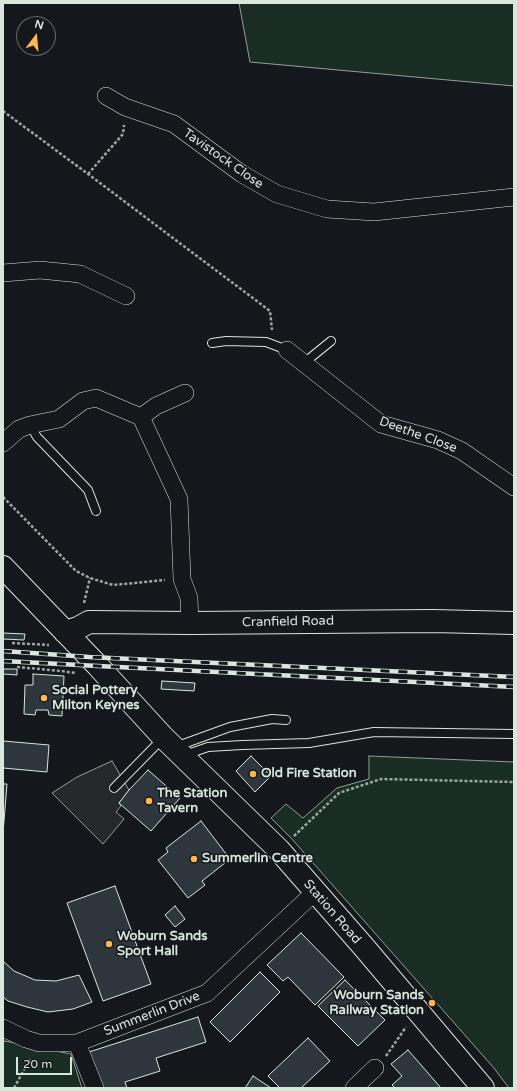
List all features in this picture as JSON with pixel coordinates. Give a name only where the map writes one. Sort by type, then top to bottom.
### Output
[{"type":"street","name":"Tavistock Close","points":[[106,96],[125,107],[174,124],[242,174],[277,194],[327,209],[374,212],[514,197]]},
{"type":"street","points":[[3,273],[40,270],[80,274],[126,296]]},
{"type":"street","name":"Deethe Close","points":[[287,350],[381,424],[438,440],[462,452],[514,487]]},
{"type":"street","points":[[141,417],[156,406],[185,392]]},
{"type":"street","points":[[5,437],[30,425],[59,419],[83,401],[96,398],[141,417],[179,499],[182,579],[189,598],[190,623]]},
{"type":"street","name":"Station Road","points":[[3,567],[65,632],[83,665],[173,747],[279,850],[363,946],[483,1088]]},
{"type":"street","name":"Cranfield Road","points":[[65,632],[90,622],[190,623],[433,621],[514,623]]},
{"type":"street","name":"Summerlin Drive","points":[[3,1028],[26,1039],[39,1043],[77,1043],[207,992],[315,892]]},
{"type":"street","points":[[77,1043],[94,1088]]},
{"type":"street","points":[[354,1088],[375,1068]]},
{"type":"lane","points":[[212,343],[226,341],[266,342],[287,350]]},
{"type":"lane","points":[[304,363],[330,341]]},
{"type":"lane","points":[[30,425],[37,438],[88,490],[96,511]]},
{"type":"lane","points":[[114,788],[173,747],[230,727],[272,719],[286,720]]},
{"type":"lane","points":[[173,747],[208,748],[242,745],[309,743],[374,732],[514,734]]},
{"type":"path","points":[[88,174],[123,134],[125,107]]},
{"type":"path","points":[[3,111],[270,311],[273,337],[287,350]]},
{"type":"path","points":[[3,497],[76,571],[90,578],[113,585],[182,579]]},
{"type":"path","points":[[12,642],[54,645],[65,632]]},
{"type":"path","points":[[17,667],[61,671],[83,665]]},
{"type":"path","points":[[279,850],[339,793],[381,779],[514,782]]},
{"type":"path","points":[[375,1068],[389,1052],[417,1010]]},
{"type":"path","points":[[14,1088],[39,1043]]},
{"type":"green space","points":[[239,3],[514,3],[514,86],[250,62]]},
{"type":"green space","points":[[369,756],[514,762],[514,1088],[509,1088],[493,1067],[291,838],[271,818],[286,804],[303,818],[337,788],[369,779]]},
{"type":"green space","points":[[5,1041],[71,1054],[82,1088],[3,1088],[3,1042]]},
{"type":"shaded area","points":[[112,761],[129,790],[119,803],[121,806],[116,812],[124,819],[103,844],[52,793],[77,777]]},
{"type":"building","points":[[3,633],[25,634],[24,640],[3,639]]},
{"type":"building","points":[[3,669],[17,669],[17,675],[3,674]]},
{"type":"building","name":"Social Pottery Milton Keynes","points":[[33,674],[64,676],[62,716],[49,715],[48,710],[36,710],[35,715],[24,714],[25,685],[33,685]]},
{"type":"building","points":[[162,681],[195,683],[194,691],[161,689]]},
{"type":"building","points":[[3,741],[49,745],[47,772],[3,768]]},
{"type":"building","name":"Old Fire Station","points":[[251,756],[271,776],[255,792],[236,771]]},
{"type":"building","name":"The Station Tavern","points":[[148,770],[180,798],[151,831],[119,803]]},
{"type":"building","points":[[3,784],[7,784],[3,833]]},
{"type":"building","name":"Summerlin Centre","points":[[201,821],[230,859],[202,881],[205,885],[188,898],[158,860],[168,852],[166,848]]},
{"type":"building","name":"Woburn Sands Sport Hall","points":[[115,886],[151,984],[103,1001],[67,903]]},
{"type":"building","points":[[175,906],[185,919],[175,927],[165,915]]},
{"type":"building","points":[[301,933],[344,977],[315,1005],[288,977],[283,981],[267,965]]},
{"type":"building","points":[[3,961],[14,971],[35,980],[56,981],[79,975],[92,1002],[73,1009],[48,1012],[8,1001],[3,997]]},
{"type":"building","points":[[260,972],[280,992],[230,1042],[210,1022]]},
{"type":"building","points":[[345,980],[385,1020],[358,1046],[318,1006]]},
{"type":"building","points":[[198,1017],[206,1042],[156,1058],[160,1071],[125,1082],[127,1088],[100,1088],[89,1052]]},
{"type":"building","points":[[308,1038],[330,1061],[301,1088],[280,1088],[268,1076]]},
{"type":"building","points":[[408,1050],[441,1088],[395,1088],[392,1085],[402,1076],[391,1064]]},
{"type":"building","points":[[253,1076],[271,1088],[245,1088]]},
{"type":"railway","points":[[3,651],[89,657],[514,677]]},
{"type":"railway","points":[[3,661],[514,687]]},
{"type":"place","name":"Social Pottery Milton Keynes","points":[[44,698]]},
{"type":"place","name":"Old Fire Station","points":[[253,774]]},
{"type":"place","name":"The Station Tavern","points":[[149,801]]},
{"type":"place","name":"Summerlin Centre","points":[[194,859]]},
{"type":"place","name":"Woburn Sands Sport Hall","points":[[109,944]]},
{"type":"place","name":"Woburn Sands Railway Station","points":[[432,1003]]}]
